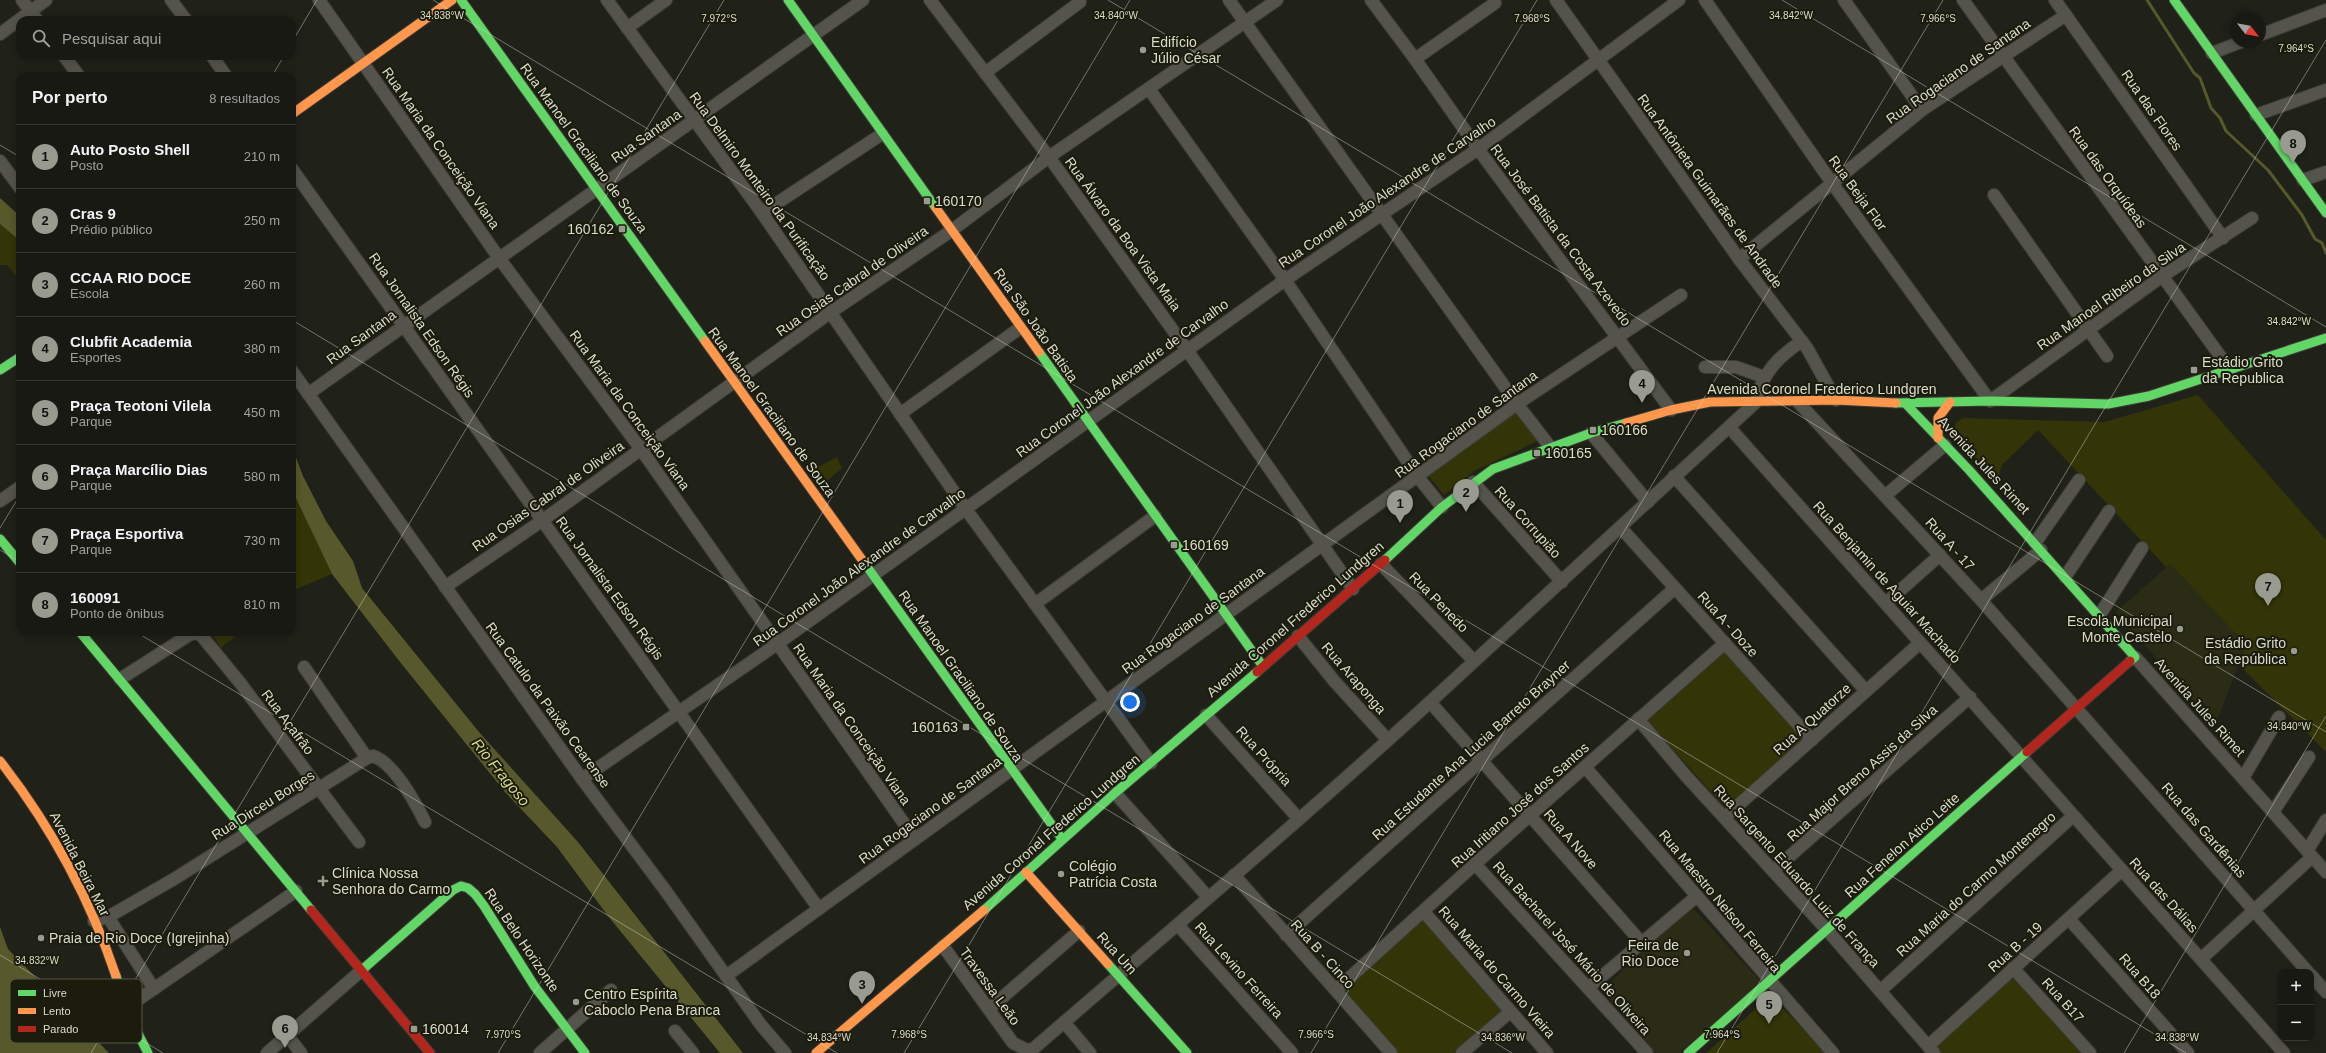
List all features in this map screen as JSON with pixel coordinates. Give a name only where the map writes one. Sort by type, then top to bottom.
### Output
[{"type":"main road","points":[[296,111],[452,0]]},
{"type":"main road","name":"Rua Manoel Graciliano de Souza","points":[[461,0],[1011,770],[1062,839]]},
{"type":"main road","name":"Rua São João Batista","points":[[788,0],[1020,328],[1227,614],[1262,665]]},
{"type":"main road","points":[[2174,0],[2326,212]]},
{"type":"main road","name":"Avenida Coronel Frederico Lundgren","points":[[816,1053],[943,946],[1062,839],[1262,665],[1353,589],[1442,507],[1473,482],[1493,469],[1591,433],[1671,410],[1710,402],[1798,402],[1836,400],[1906,404],[1990,401],[2108,404],[2149,396],[2231,371],[2326,338]]},
{"type":"main road","points":[[0,370],[16,360]]},
{"type":"main road","points":[[1942,441],[1936,428],[1938,418],[1942,409],[1950,402]]},
{"type":"main road","name":"Avenida Jules Rimet","points":[[1906,404],[2038,546],[2135,657]]},
{"type":"main road","points":[[0,539],[16,558]]},
{"type":"main road","points":[[83,636],[362,969],[430,1053]]},
{"type":"main road","name":"Rua Fenelon Atico Leite","points":[[1688,1053],[2135,657]]},
{"type":"main road","name":"Avenida Beira Mar","points":[[0,761],[34,807],[94,921],[118,979]]},
{"type":"main road","name":"Rua Um","points":[[1026,872],[1187,1053]]},
{"type":"main road","name":"Rua Belo Horizonte","points":[[362,969],[442,898],[461,886],[468,888],[475,894],[484,906],[510,949],[566,1030],[585,1053]]},
{"type":"main road","name":"Avenida Beira Mar","points":[[142,1043],[148,1053]]},
{"type":"street","points":[[22,0],[33,16],[46,0]]},
{"type":"street","points":[[171,0],[183,16]]},
{"type":"street","name":"Rua Maria da Conceição Viana","points":[[319,0],[499,258],[640,448],[916,839]]},
{"type":"street","name":"Rua Delmiro Monteiro da Purificação","points":[[607,0],[762,213],[965,508],[1105,702],[1151,763]]},
{"type":"street","points":[[627,28],[666,0]]},
{"type":"street","name":"Rua Santana","points":[[308,394],[403,324],[694,121],[813,34],[863,0]]},
{"type":"street","name":"Rua Álvaro da Boa Vista Maia","points":[[930,0],[1049,157],[1187,350],[1353,589]]},
{"type":"street","points":[[1229,0],[1517,404],[1551,448]]},
{"type":"street","name":"Rua Osias Cabral de Oliveira","points":[[445,587],[543,520],[640,448],[831,312],[951,231],[1049,157],[1277,0]]},
{"type":"street","name":"Rua José Batista da Costa Azevedo","points":[[1371,0],[1416,59],[1478,149],[1618,336],[1671,410]]},
{"type":"street","name":"Rua Antônieta Guimarães de Andrade","points":[[1556,0],[1739,259],[1802,341],[1818,365],[1836,400]]},
{"type":"street","name":"Rua Coronel João Alexandre de Carvalho","points":[[582,779],[777,644],[1284,280],[1381,213],[1478,149],[1597,59],[1679,0]]},
{"type":"street","name":"Rua Beija Flor","points":[[1705,0],[1832,183],[1990,401]]},
{"type":"street","points":[[1844,0],[1922,110]]},
{"type":"street","name":"Rua das Orquídeas","points":[[1962,0],[2161,277],[2231,371]]},
{"type":"street","name":"Rua das Flores","points":[[2055,0],[2224,238]]},
{"type":"street","points":[[985,74],[1080,2]]},
{"type":"street","points":[[1416,59],[1495,3]]},
{"type":"street","points":[[2266,33],[2326,10]]},
{"type":"street","name":"Rua Rogaciano de Santana","points":[[1739,259],[1922,110],[2066,15]]},
{"type":"street","points":[[0,34],[16,25]]},
{"type":"street","points":[[2212,53],[2230,46]]},
{"type":"street","points":[[67,60],[76,72]]},
{"type":"street","points":[[215,60],[223,72]]},
{"type":"street","points":[[1149,89],[1284,280],[1418,477],[1442,507]]},
{"type":"street","points":[[2256,115],[2326,90]]},
{"type":"street","points":[[762,213],[882,134]]},
{"type":"street","points":[[0,161],[16,183]]},
{"type":"street","points":[[2303,180],[2326,172]]},
{"type":"street","name":"Rua Jornalista Edson Régis","points":[[296,175],[680,711],[819,909]]},
{"type":"street","points":[[1994,195],[2106,356]]},
{"type":"street","name":"Rua Manoel Ribeiro da Silva","points":[[1990,401],[2161,277],[2224,238],[2252,218]]},
{"type":"street","name":"Rua Rogaciano de Santana","points":[[726,976],[1517,404],[1681,295]]},
{"type":"street","points":[[900,414],[1020,328]]},
{"type":"street","points":[[1090,1053],[1064,1022],[1178,925],[1430,702],[1621,528],[1674,476],[1756,402],[1759,385],[1768,369],[1786,351],[1802,341]]},
{"type":"street","points":[[1705,367],[1736,367],[1764,377]]},
{"type":"street","name":"Rua Catulo da Paixão Cearense","points":[[296,377],[582,779],[761,1025],[785,1053]]},
{"type":"street","name":"Rua A - 17","points":[[1798,402],[1940,555],[2076,709]]},
{"type":"street","name":"Rua Benjamin de Aguiar Machado","points":[[1729,427],[1920,643],[1970,697],[2021,757]]},
{"type":"street","points":[[1591,433],[1648,502]]},
{"type":"street","points":[[1886,496],[1942,441]]},
{"type":"street","points":[[1674,476],[1866,691]]},
{"type":"street","points":[[1980,600],[2038,546],[2079,480]]},
{"type":"street","name":"Rua Corrupião","points":[[1473,482],[1562,582]]},
{"type":"street","points":[[0,501],[16,490]]},
{"type":"street","points":[[2065,577],[2109,512]]},
{"type":"street","points":[[1035,604],[1155,516]]},
{"type":"street","name":"Rua A - Doze","points":[[1621,528],[1812,740]]},
{"type":"street","points":[[2099,616],[2142,548]]},
{"type":"street","points":[[1886,603],[1940,555]]},
{"type":"street","name":"Rua Penedo","points":[[1381,564],[1474,661]]},
{"type":"street","name":"Rua Estudante Ana Lucia Barreto Brayner","points":[[1286,935],[1675,588]]},
{"type":"street","name":"Rua Açafrão","points":[[120,679],[187,636]]},
{"type":"street","name":"Rua Açafrão","points":[[202,636],[207,640],[359,842]]},
{"type":"street","name":"Rua Araponga","points":[[1298,636],[1335,682],[1387,739]]},
{"type":"street","name":"Rua Iritiano José dos Santos","points":[[1336,990],[1424,912],[1475,864],[1725,643]]},
{"type":"street","name":"Rua A Quatorze","points":[[1725,817],[1920,643]]},
{"type":"street","name":"Avenida Jules Rimet","points":[[2135,657],[2326,872]]},
{"type":"street","points":[[304,667],[367,758],[373,756],[384,762],[406,789],[425,822]]},
{"type":"street","name":"Rua Major Breno Assis da Silva","points":[[1773,871],[1970,697]]},
{"type":"street","name":"Rua A Nove","points":[[1430,702],[1642,942]]},
{"type":"street","name":"Rua das Gardênias","points":[[2076,709],[2305,969]]},
{"type":"street","name":"Rua Própria","points":[[1206,715],[1298,818]]},
{"type":"street","points":[[2243,778],[2279,717]]},
{"type":"street","name":"Rua Sargento Eduardo Luiz de França","points":[[1638,719],[1827,930],[1931,1049]]},
{"type":"street","name":"Rua das Dálias","points":[[2021,757],[2284,1053]]},
{"type":"street","points":[[2273,812],[2310,757]]},
{"type":"street","name":"Rua Dirceu Borges","points":[[94,921],[108,917],[367,758]]},
{"type":"street","name":"Rua Maestro Nelson Ferreira","points":[[1585,767],[1697,896],[1769,982],[1832,1053]]},
{"type":"street","points":[[1115,793],[1208,897]]},
{"type":"street","name":"Rua Maria do Carmo Montenegro","points":[[1880,991],[2073,816]]},
{"type":"street","points":[[2201,959],[2255,911],[2310,854],[2326,820]]},
{"type":"street","name":"Rua Bacharel José Mário de Oliveira","points":[[1475,864],[1647,1053]]},
{"type":"street","name":"Rua B - 19","points":[[1931,1049],[2013,968],[2122,870]]},
{"type":"street","name":"Rua B - Cinco","points":[[1234,875],[1391,1053]]},
{"type":"street","points":[[142,997],[296,891]]},
{"type":"street","points":[[1588,988],[1697,896]]},
{"type":"street","name":"Rua Maria do Carmo Vieira","points":[[1424,912],[1546,1053]]},
{"type":"street","points":[[108,917],[154,988]]},
{"type":"street","name":"Rua B18","points":[[2069,919],[2188,1053]]},
{"type":"street","name":"Rua Levino Ferreira","points":[[1178,925],[1292,1053]]},
{"type":"street","points":[[988,1009],[1079,931]]},
{"type":"street","name":"Travessa Leão","points":[[943,946],[1013,1043],[1027,1050],[1033,1048],[1064,1022]]},
{"type":"street","name":"Rua B17","points":[[2013,968],[2090,1053]]},
{"type":"street","points":[[267,1053],[362,969]]},
{"type":"street","points":[[2314,978],[2326,992]]},
{"type":"street","points":[[540,1053],[611,990]]},
{"type":"street","points":[[1462,1053],[1510,1012]]},
{"type":"street","points":[[675,1031],[693,1053]]},
{"type":"street","points":[[287,1035],[300,1053]]},
{"type":"shaded area","points":[[0,224],[16,238],[16,275],[7,265],[0,265]]},
{"type":"shaded area","points":[[2198,395],[2326,540],[2326,752],[2239,665],[2246,645],[2170,564],[2166,567],[2038,430],[2002,465],[1997,482],[1987,473],[1954,430],[1956,422],[1963,418],[2104,422]]},
{"type":"shaded area","points":[[1512,403],[1538,441],[1474,471],[1444,495],[1421,467]]},
{"type":"shaded area","points":[[837,457],[842,468],[822,485],[812,470]]},
{"type":"shaded area","points":[[296,498],[332,574],[296,589]]},
{"type":"shaded area","name":"Escola Municipal Monte Castelo","points":[[2170,564],[2246,645],[2215,726],[2116,612]]},
{"type":"shaded area","points":[[214,636],[235,636],[221,648]]},
{"type":"shaded area","points":[[1726,649],[1809,741],[1728,811],[1646,719]]},
{"type":"shaded area","name":"Feira de Rio Doce","points":[[1691,906],[1761,982],[1679,1053],[1656,1053],[1602,990]]},
{"type":"shaded area","points":[[1424,918],[1507,1011],[1460,1053],[1398,1053],[1342,991]]},
{"type":"shaded area","points":[[2015,975],[2085,1053],[1941,1053],[1935,1046]]},
{"type":"shaded area","points":[[1770,996],[1828,1053],[1706,1053]]},
{"type":"water","points":[[0,198],[16,212],[16,238],[0,224]]},
{"type":"water","name":"Rio Fragoso","points":[[296,458],[303,476],[326,521],[353,561],[362,588],[479,732],[578,842],[743,1053],[720,1053],[608,916],[557,847],[505,792],[400,662],[332,574],[296,498]]},
{"type":"water","points":[[0,927],[8,949],[37,979],[10,979],[10,1043],[99,1043],[109,1053],[0,1053]]},
{"type":"waterway","points":[[2147,0],[2194,73],[2200,78],[2211,108],[2220,118],[2226,131],[2268,170],[2302,215],[2315,239],[2322,243],[2326,253]]},
{"type":"traffic: fast","points":[[461,0],[705,341]]},
{"type":"traffic: fast","points":[[788,0],[936,208]]},
{"type":"traffic: fast","points":[[2174,0],[2326,213]]},
{"type":"traffic: fast","points":[[1896,403],[1990,401],[2108,404],[2149,396],[2326,338]]},
{"type":"traffic: fast","points":[[1039,352],[1262,665]]},
{"type":"traffic: fast","points":[[0,370],[16,360]]},
{"type":"traffic: fast","points":[[1906,404],[1969,470],[2135,657],[2130,661]]},
{"type":"traffic: fast","points":[[1385,560],[1442,507],[1493,469],[1591,433],[1626,423]]},
{"type":"traffic: fast","points":[[0,539],[16,558]]},
{"type":"traffic: fast","points":[[863,561],[1062,839]]},
{"type":"traffic: fast","points":[[83,636],[311,910]]},
{"type":"traffic: fast","points":[[984,910],[1115,793],[1257,672]]},
{"type":"traffic: fast","points":[[1688,1053],[2027,752]]},
{"type":"traffic: fast","points":[[363,969],[453,890],[461,886],[468,888],[475,894],[484,906],[535,987],[585,1053]]},
{"type":"traffic: fast","points":[[1108,964],[1187,1053]]},
{"type":"traffic: fast","points":[[142,1041],[148,1053]]},
{"type":"traffic: slow","points":[[296,111],[452,0]]},
{"type":"traffic: slow","points":[[936,208],[1039,352]]},
{"type":"traffic: slow","points":[[705,341],[863,561]]},
{"type":"traffic: slow","points":[[1626,423],[1671,410],[1710,402],[1836,400],[1896,403]]},
{"type":"traffic: slow","points":[[1938,438],[1938,418],[1950,402]]},
{"type":"traffic: slow","points":[[0,761],[36,811],[67,864],[94,919],[116,976]]},
{"type":"traffic: slow","points":[[1026,872],[1108,964]]},
{"type":"traffic: slow","points":[[816,1053],[984,910]]},
{"type":"traffic: jam","points":[[1257,672],[1385,560]]},
{"type":"traffic: jam","points":[[2027,752],[2130,661]]},
{"type":"traffic: jam","points":[[311,910],[430,1053]]},
{"type":"place","name":"Edifício Júlio César","points":[[1143,50]]},
{"type":"place","name":"160091","points":[[2293,163]]},
{"type":"place","name":"160170","points":[[927,201]]},
{"type":"place","name":"160162","points":[[622,229]]},
{"type":"place","name":"Estádio Grito da Republica","points":[[2194,370]]},
{"type":"place","name":"Clubfit Academia","points":[[1642,403]]},
{"type":"place","name":"160166","points":[[1593,430]]},
{"type":"place","name":"160165","points":[[1537,453]]},
{"type":"place","name":"Cras 9","points":[[1466,512]]},
{"type":"place","name":"Auto Posto Shell","points":[[1400,523]]},
{"type":"place","name":"160169","points":[[1174,545]]},
{"type":"place","name":"Praça Esportiva","points":[[2268,606]]},
{"type":"place","name":"Escola Municipal Monte Castelo","points":[[2180,629]]},
{"type":"place","name":"Estádio Grito da República","points":[[2294,651]]},
{"type":"place","name":"160163","points":[[966,727]]},
{"type":"place","name":"Colégio Patrícia Costa","points":[[1061,874]]},
{"type":"place","name":"Clínica Nossa Senhora do Carmo","points":[[323,881]]},
{"type":"place","name":"Praia de Rio Doce (Igrejinha)","points":[[41,938]]},
{"type":"place","name":"Feira de Rio Doce","points":[[1687,953]]},
{"type":"place","name":"Centro Espírita Caboclo Pena Branca","points":[[576,1002]]},
{"type":"place","name":"CCAA RIO DOCE","points":[[862,1004]]},
{"type":"place","name":"Praça Teotoni Vilela","points":[[1769,1024]]},
{"type":"place","name":"160014","points":[[414,1029]]},
{"type":"place","name":"Praça Marcílio Dias","points":[[285,1048]]}]
